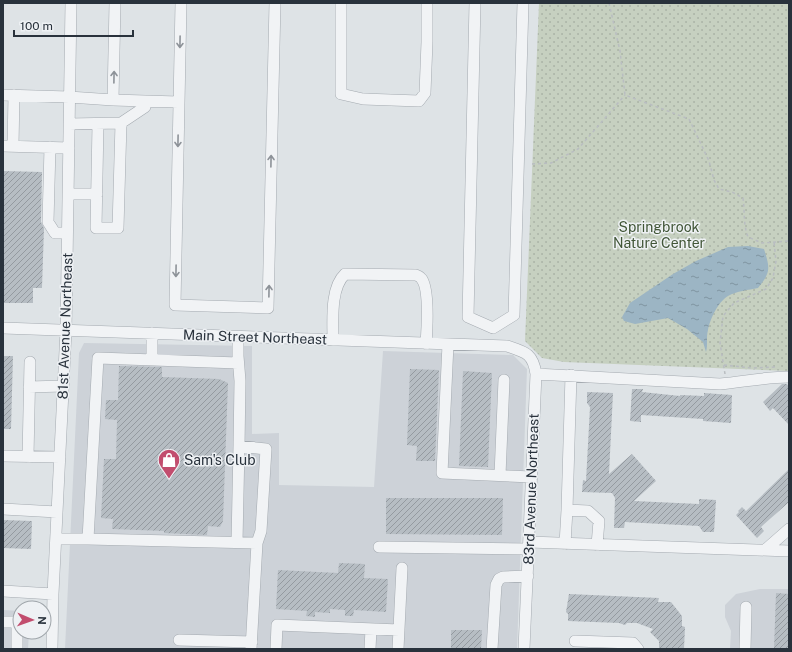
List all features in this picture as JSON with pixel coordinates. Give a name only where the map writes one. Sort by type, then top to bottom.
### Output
[{"type":"street","name":"81st Avenue Northeast","points":[[52,649],[53,594],[66,330],[71,3]]},
{"type":"street","points":[[113,100],[115,3]]},
{"type":"street","points":[[181,3],[175,305],[268,308],[275,3]]},
{"type":"street","points":[[341,3],[341,94],[363,99],[418,100],[425,93],[427,3]]},
{"type":"street","points":[[476,3],[468,317],[493,328]]},
{"type":"street","points":[[493,328],[514,315],[523,3]]},
{"type":"street","points":[[3,95],[69,97],[146,102],[178,102]]},
{"type":"street","points":[[14,95],[8,146],[69,148]]},
{"type":"street","points":[[69,124],[121,123],[146,107],[146,102]]},
{"type":"street","points":[[98,124],[96,228],[118,228],[121,123]]},
{"type":"street","points":[[50,147],[48,222],[55,233],[68,233]]},
{"type":"street","points":[[68,194],[97,194]]},
{"type":"street","points":[[333,340],[333,314],[336,287],[345,274],[416,275],[421,278],[426,287],[428,318],[426,344]]},
{"type":"street","name":"Main Street Northeast","points":[[3,328],[507,346]]},
{"type":"street","points":[[492,346],[493,328]]},
{"type":"street","points":[[152,333],[152,360]]},
{"type":"street","points":[[237,542],[240,381],[238,337]]},
{"type":"street","points":[[448,344],[442,473],[532,477]]},
{"type":"street","name":"83rd Avenue Northeast","points":[[507,346],[529,355],[534,363],[536,374],[524,649]]},
{"type":"street","points":[[88,539],[98,358],[238,363]]},
{"type":"street","points":[[28,457],[30,362]]},
{"type":"street","points":[[536,374],[720,384],[773,377],[789,377]]},
{"type":"street","points":[[565,544],[571,375]]},
{"type":"street","points":[[500,475],[504,380]]},
{"type":"street","points":[[29,387],[63,386]]},
{"type":"street","points":[[178,640],[231,647],[252,646],[257,543],[261,531],[266,449],[239,446]]},
{"type":"street","points":[[3,456],[60,457]]},
{"type":"street","points":[[3,509],[57,512]]},
{"type":"street","points":[[567,510],[588,511],[599,521],[597,545]]},
{"type":"street","points":[[765,550],[789,529]]},
{"type":"street","points":[[56,539],[257,543]]},
{"type":"street","points":[[379,547],[565,544],[789,551]]},
{"type":"street","points":[[398,649],[402,568]]},
{"type":"street","points":[[492,649],[496,585],[502,577],[528,576]]},
{"type":"street","points":[[3,591],[53,594]]},
{"type":"street","points":[[744,649],[746,608]]},
{"type":"street","points":[[3,622],[15,622],[18,625],[17,649]]},
{"type":"street","points":[[276,649],[277,625],[399,630]]},
{"type":"street","points":[[370,649],[371,629]]},
{"type":"street","points":[[574,641],[633,643],[638,649]]},
{"type":"path","points":[[532,164],[551,163],[578,149],[625,95],[620,51],[609,3]]},
{"type":"path","points":[[625,95],[689,119],[709,161],[714,180],[719,189],[732,192],[743,198],[745,212],[744,227],[748,237],[762,243],[789,241]]},
{"type":"path","points":[[727,384],[720,343],[723,316],[734,303],[766,289],[773,278],[776,261],[774,242]]},
{"type":"path","points":[[724,365],[752,368],[782,367]]},
{"type":"shaded area","points":[[84,343],[252,346],[252,434],[279,433],[279,485],[374,487],[383,351],[513,355],[527,369],[517,649],[65,649],[79,353]]},
{"type":"shaded area","points":[[760,589],[789,589],[789,649],[730,649],[731,631],[725,617],[725,605],[736,594]]},
{"type":"shaded area","points":[[3,610],[12,611],[12,640],[29,640],[28,649],[3,649]]},
{"type":"green space","name":"Springbrook Nature Center","points":[[539,3],[789,3],[789,371],[564,362],[542,358],[525,341]]},
{"type":"water","points":[[748,246],[764,249],[768,265],[767,274],[758,288],[731,294],[721,302],[715,311],[709,326],[706,352],[703,342],[687,329],[668,318],[635,324],[624,321],[622,317],[630,303],[673,274],[696,261],[728,247]]},
{"type":"building","points":[[3,171],[42,172],[41,222],[44,228],[42,288],[33,288],[33,303],[3,303]]},
{"type":"building","points":[[3,356],[13,356],[11,429],[3,429]]},
{"type":"building","points":[[119,366],[162,367],[162,377],[219,379],[228,383],[223,521],[220,527],[208,526],[207,535],[164,533],[164,531],[112,529],[113,519],[101,518],[104,459],[116,459],[117,420],[105,419],[106,400],[118,400]]},
{"type":"building","points":[[410,369],[439,370],[435,461],[416,461],[417,446],[407,445]]},
{"type":"building","points":[[463,371],[492,373],[488,467],[459,466]]},
{"type":"building","points":[[782,384],[787,384],[789,387],[789,425],[773,408],[770,411],[763,402]]},
{"type":"building","points":[[632,389],[643,389],[642,392],[680,396],[704,396],[704,393],[732,395],[731,423],[703,421],[703,419],[641,415],[641,422],[630,421]]},
{"type":"building","points":[[587,392],[613,393],[609,474],[632,454],[656,481],[634,501],[699,504],[699,499],[716,500],[714,532],[703,532],[699,526],[625,522],[624,528],[614,528],[615,498],[612,493],[582,492],[583,480],[586,481],[590,407],[587,403]]},
{"type":"building","points":[[789,469],[789,502],[761,527],[764,531],[757,538],[736,515],[742,507],[746,511]]},
{"type":"building","points":[[386,498],[503,498],[502,535],[386,534]]},
{"type":"building","points":[[3,520],[32,521],[31,549],[3,548]]},
{"type":"building","points":[[339,563],[365,564],[364,578],[388,579],[386,612],[354,610],[353,616],[345,616],[345,610],[330,609],[330,613],[315,612],[315,617],[306,616],[307,611],[276,609],[278,570],[338,573]]},
{"type":"building","points":[[776,593],[789,594],[789,649],[774,649]]},
{"type":"building","points":[[569,594],[659,598],[658,602],[671,602],[682,616],[682,626],[685,627],[684,649],[659,649],[659,641],[650,632],[653,629],[637,623],[627,623],[625,625],[619,623],[568,621],[568,614],[566,612]]},
{"type":"building","points":[[451,630],[482,630],[481,649],[451,649]]},
{"type":"place","name":"Sam's Club","points":[[169,480]]}]
